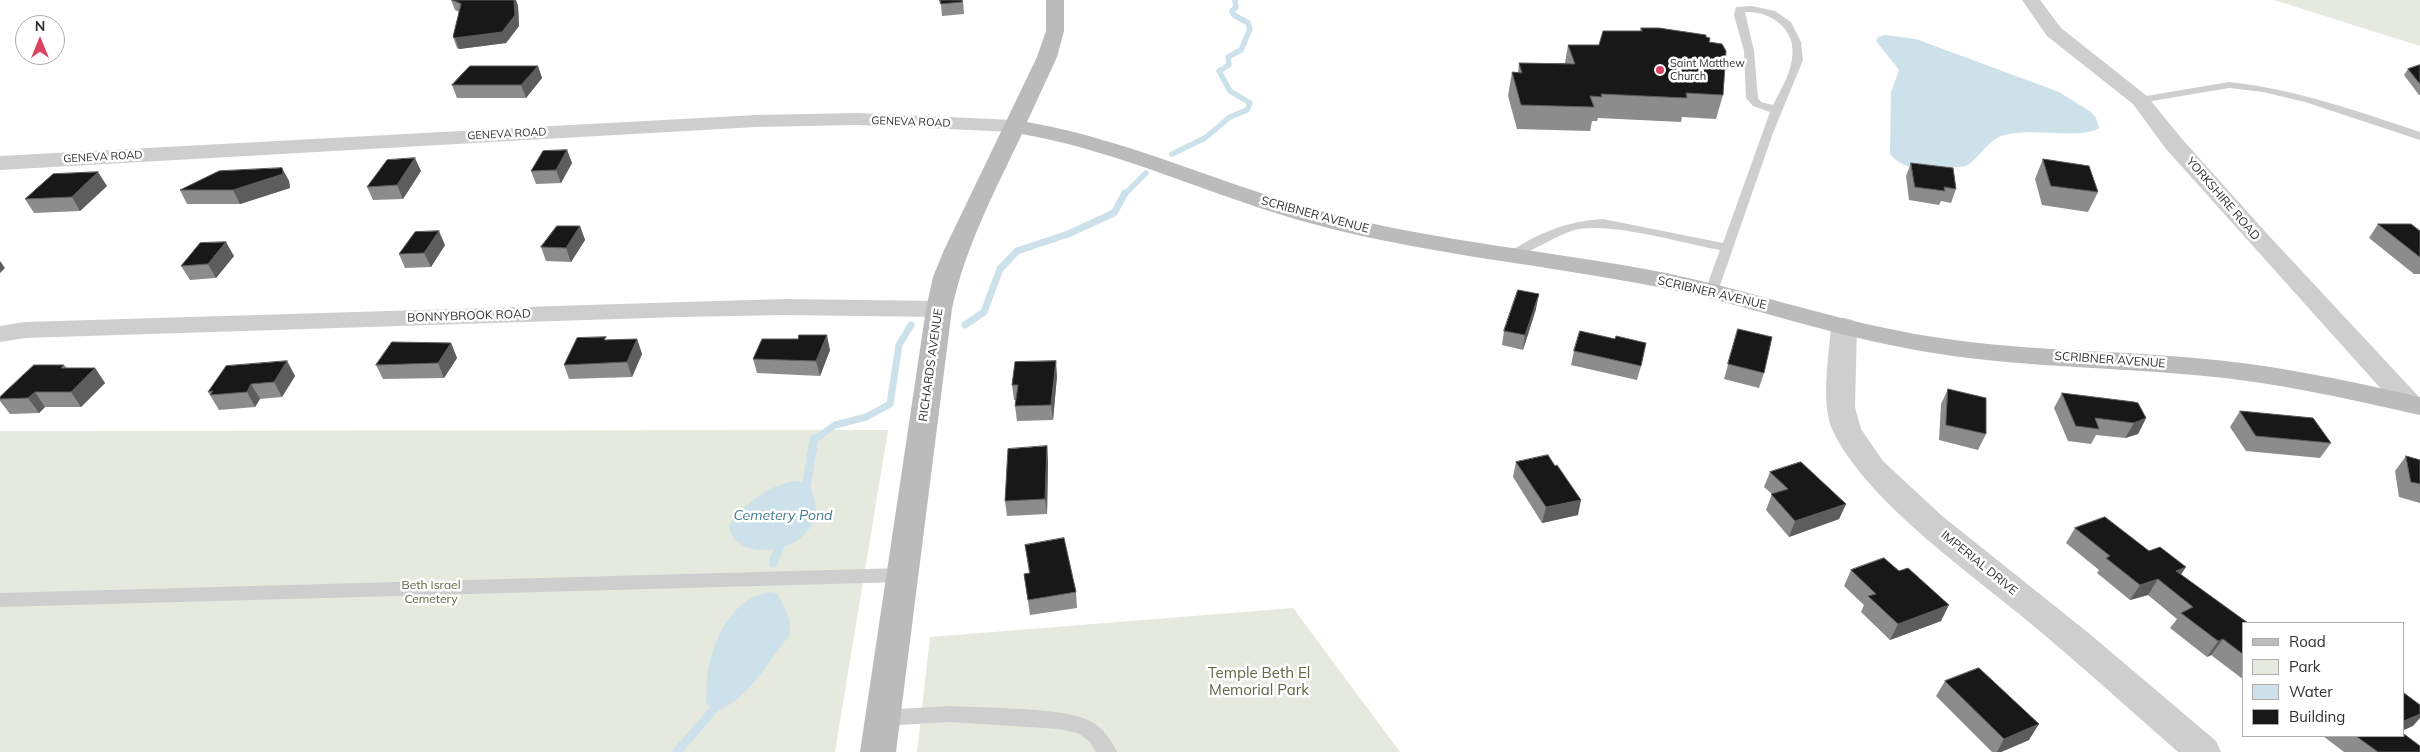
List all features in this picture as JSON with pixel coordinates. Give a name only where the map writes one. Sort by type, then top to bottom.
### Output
[{"type":"street","name":"RICHARDS AVENUE","points":[[878,752],[939,309],[946,277],[956,250],[1052,43],[1056,17],[1055,0]]},
{"type":"street","name":"YORKSHIRE ROAD","points":[[2031,0],[2054,32],[2140,100],[2174,144],[2262,243],[2415,405]]},
{"type":"street","name":"GENEVA ROAD","points":[[0,163],[756,121],[857,120],[1014,126]]},
{"type":"street","name":"SCRIBNER AVENUE","points":[[1014,126],[1042,129],[1096,142],[1281,208],[1325,220],[1407,237],[1712,291],[1900,340],[1954,348],[2241,371],[2291,378],[2415,405]]},
{"type":"street","name":"BONNYBROOK ROAD","points":[[0,334],[35,330],[680,309],[785,307],[939,309]]},
{"type":"street","name":"IMPERIAL DRIVE","points":[[1844,326],[1841,407],[1847,430],[1872,468],[1930,523],[2079,644],[2203,752]]},
{"type":"lane","points":[[1712,291],[1776,110],[1798,56],[1793,30],[1785,20],[1761,11],[1740,10],[1739,15],[1748,51],[1752,98],[1757,104],[1776,110]]},
{"type":"lane","points":[[2140,100],[2229,85],[2263,89],[2308,99],[2420,136]]},
{"type":"lane","points":[[1514,255],[1559,229],[1576,224],[1603,223],[1728,248]]},
{"type":"lane","points":[[0,600],[902,575]]},
{"type":"lane","points":[[883,718],[950,714],[1059,720],[1083,726],[1097,736],[1107,752]]},
{"type":"green space","points":[[2274,0],[2420,0],[2420,46]]},
{"type":"green space","name":"Beth Israel Cemetery","points":[[888,430],[835,752],[0,752],[0,431]]},
{"type":"green space","name":"Temple Beth El Memorial Park","points":[[1293,608],[1400,752],[917,752],[930,637]]},
{"type":"water","points":[[1885,35],[1916,39],[2059,92],[2091,112],[2096,118],[2099,128],[2080,133],[2025,132],[2001,136],[1991,142],[1966,166],[1925,169],[1905,165],[1897,161],[1890,154],[1891,92],[1899,70],[1876,41],[1878,37]]},
{"type":"water","name":"Cemetery Pond","points":[[799,481],[812,490],[816,510],[810,527],[800,539],[786,546],[771,550],[756,550],[743,545],[734,538],[729,526],[741,510],[769,490],[790,482]]},
{"type":"water","points":[[772,592],[778,594],[787,614],[790,624],[789,636],[746,691],[726,707],[715,711],[706,704],[707,678],[711,657],[721,631],[728,619],[747,600]]},
{"type":"building","points":[[452,0],[514,0],[515,15],[502,32],[455,38],[453,37],[461,4]]},
{"type":"building","points":[[940,0],[962,0],[962,2],[941,4]]},
{"type":"building","points":[[1641,28],[1659,28],[1706,35],[1706,37],[1710,38],[1709,42],[1722,44],[1726,51],[1723,95],[1686,93],[1687,98],[1601,94],[1602,97],[1590,96],[1594,107],[1521,105],[1512,72],[1522,73],[1519,63],[1575,64],[1568,45],[1599,45],[1603,31],[1642,31]]},
{"type":"building","points":[[2420,65],[2420,84],[2408,69]]},
{"type":"building","points":[[470,66],[538,66],[521,85],[452,85]]},
{"type":"building","points":[[567,150],[556,170],[531,171],[543,151]]},
{"type":"building","points":[[415,158],[397,185],[367,187],[387,160]]},
{"type":"building","points":[[2043,159],[2089,166],[2098,192],[2051,186]]},
{"type":"building","points":[[1911,163],[1953,168],[1956,189],[1944,187],[1945,191],[1915,187]]},
{"type":"building","points":[[282,168],[283,174],[233,190],[180,190],[219,171]]},
{"type":"building","points":[[98,172],[72,197],[25,199],[53,174]]},
{"type":"building","points":[[2378,224],[2411,224],[2420,231],[2420,257]]},
{"type":"building","points":[[557,226],[580,226],[566,248],[541,247]]},
{"type":"building","points":[[439,231],[424,253],[399,254],[415,232]]},
{"type":"building","points":[[226,242],[208,264],[181,266],[200,243]]},
{"type":"building","points":[[1518,290],[1539,294],[1525,335],[1504,331]]},
{"type":"building","points":[[1738,329],[1772,337],[1764,373],[1728,364]]},
{"type":"building","points":[[1580,331],[1615,339],[1616,336],[1646,343],[1641,366],[1574,351]]},
{"type":"building","points":[[799,335],[827,335],[816,361],[753,359],[762,339],[798,339]]},
{"type":"building","points":[[606,337],[604,340],[637,339],[627,362],[564,365],[577,338]]},
{"type":"building","points":[[392,342],[451,343],[438,363],[376,365]]},
{"type":"building","points":[[287,361],[274,382],[251,384],[247,392],[210,395],[213,391],[208,392],[226,366]]},
{"type":"building","points":[[1056,361],[1051,405],[1015,406],[1018,385],[1012,385],[1015,362]]},
{"type":"building","points":[[34,365],[64,365],[61,368],[95,368],[71,392],[35,392],[28,398],[0,399]]},
{"type":"building","points":[[1948,389],[1986,398],[1986,434],[1946,425]]},
{"type":"building","points":[[2062,393],[2138,403],[2146,418],[2134,423],[2095,418],[2099,429],[2076,426]]},
{"type":"building","points":[[2240,411],[2313,418],[2331,443],[2256,436]]},
{"type":"building","points":[[1047,446],[1045,499],[1005,501],[1008,449]]},
{"type":"building","points":[[1548,455],[1581,500],[1546,507],[1516,462]]},
{"type":"building","points":[[2406,456],[2420,460],[2420,484],[2411,482]]},
{"type":"building","points":[[1801,462],[1846,504],[1795,521],[1771,494],[1788,489],[1770,472]]},
{"type":"building","points":[[2105,517],[2149,551],[2160,547],[2186,567],[2176,571],[2247,622],[2242,622],[2242,653],[2223,639],[2218,641],[2181,613],[2193,607],[2158,579],[2140,585],[2106,558],[2110,556],[2075,528]]},
{"type":"building","points":[[1064,538],[1076,592],[1028,600],[1024,574],[1030,573],[1025,545]]},
{"type":"building","points":[[1884,558],[1899,571],[1908,568],[1949,605],[1898,624],[1868,596],[1876,594],[1851,570]]},
{"type":"building","points":[[1979,668],[2039,724],[2004,739],[1945,681]]},
{"type":"building","points":[[2405,694],[2420,705],[2420,714],[2405,721]]},
{"type":"building","points":[[2405,735],[2420,746],[2420,752],[2378,752],[2357,737],[2405,737]]},
{"type":"waterway","points":[[1172,154],[1205,138],[1230,117],[1247,110],[1250,103],[1230,91],[1219,71],[1229,65],[1228,57],[1241,50],[1250,29],[1248,23],[1234,15],[1232,11],[1236,7],[1235,0]]},
{"type":"waterway","points":[[1125,194],[1146,173]]},
{"type":"waterway","points":[[965,325],[984,312],[1000,269],[1017,251],[1068,234],[1114,213],[1125,193]]},
{"type":"waterway","points":[[814,440],[835,425],[866,417],[890,404],[899,345],[911,325]]},
{"type":"waterway","points":[[805,494],[814,439]]},
{"type":"waterway","points":[[773,563],[782,540]]},
{"type":"waterway","points":[[677,752],[720,702]]},
{"type":"place","name":"Saint Matthew Church","points":[[1660,70]]}]
